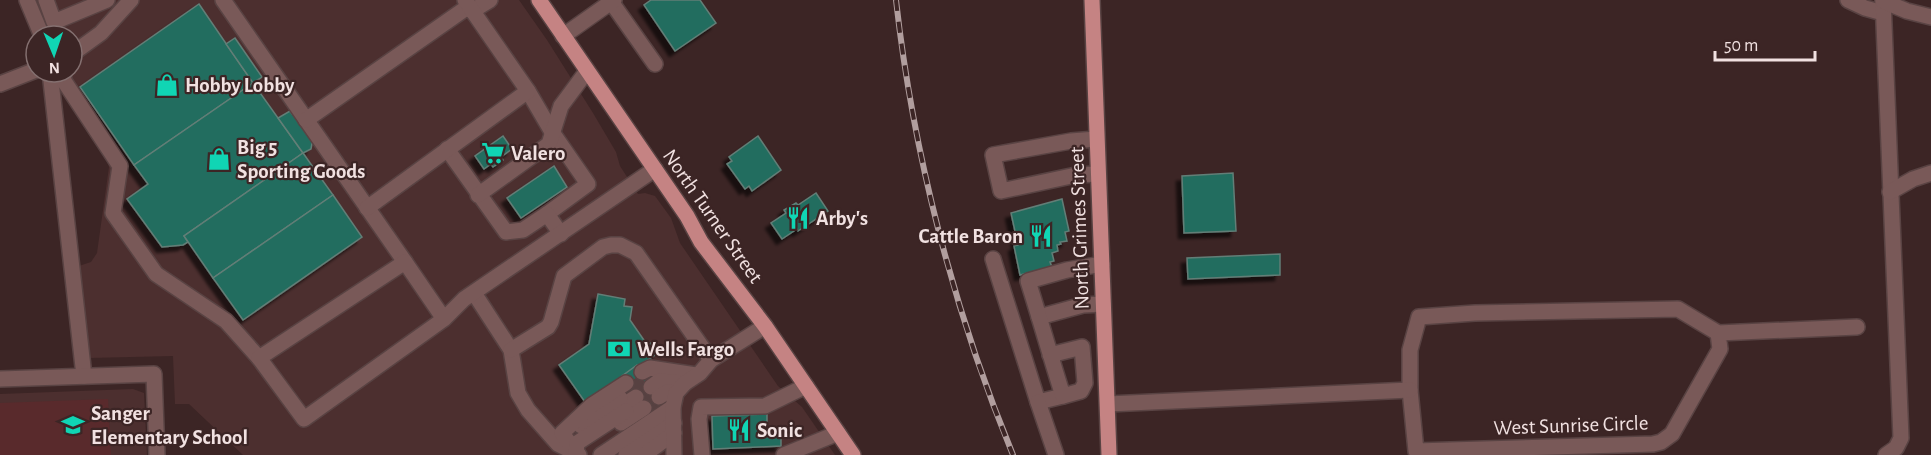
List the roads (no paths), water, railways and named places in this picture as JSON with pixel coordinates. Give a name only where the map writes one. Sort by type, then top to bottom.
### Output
[{"type":"main road","name":"North Turner Street","points":[[538,0],[687,216],[701,242],[765,326],[853,455]]},
{"type":"main road","name":"North Grimes Street","points":[[1092,0],[1109,455]]},
{"type":"street","points":[[27,0],[37,24]]},
{"type":"street","points":[[46,0],[53,24]]},
{"type":"street","points":[[64,24],[107,0]]},
{"type":"street","points":[[84,45],[101,33],[131,0]]},
{"type":"street","points":[[223,0],[444,319]]},
{"type":"street","points":[[306,120],[467,3],[490,0]]},
{"type":"street","points":[[1848,0],[1866,8],[1883,5],[1931,17]]},
{"type":"street","points":[[563,36],[613,2],[655,64]]},
{"type":"street","points":[[447,149],[506,232],[523,230],[588,184],[552,132],[528,91],[467,3]]},
{"type":"street","points":[[1883,5],[1901,438],[1896,448],[1886,455]]},
{"type":"street","points":[[478,195],[549,144],[561,106],[587,71]]},
{"type":"street","points":[[0,84],[24,75]]},
{"type":"street","points":[[51,84],[84,376]]},
{"type":"street","points":[[66,84],[120,166],[114,213],[156,274],[226,321],[259,358],[304,419],[444,319],[464,300],[655,170]]},
{"type":"street","points":[[367,208],[528,91]]},
{"type":"street","points":[[1096,139],[1071,141],[993,155],[1001,191],[1076,175],[1098,174]]},
{"type":"street","points":[[1890,192],[1931,172]]},
{"type":"street","points":[[547,214],[561,234]]},
{"type":"street","points":[[511,350],[548,327],[564,276],[603,247],[621,245],[636,253],[711,360]]},
{"type":"street","points":[[993,260],[1056,455]]},
{"type":"street","points":[[259,358],[405,262]]},
{"type":"street","points":[[1002,289],[1067,270],[1102,264]]},
{"type":"street","points":[[1028,281],[1063,396]]},
{"type":"street","points":[[474,293],[511,350],[518,393],[528,410],[558,444],[580,455],[599,449],[638,399],[572,439],[580,455]]},
{"type":"street","points":[[1039,317],[1083,305],[1103,304]]},
{"type":"street","name":"West Sunrise Circle","points":[[1678,309],[1718,333],[1720,349],[1684,415],[1672,434],[1661,442],[1653,444],[1416,451],[1410,390],[1410,350],[1419,317],[1475,313],[1678,309]]},
{"type":"street","points":[[601,455],[670,394],[700,373],[711,360],[765,326]]},
{"type":"street","points":[[1718,333],[1857,327]]},
{"type":"street","points":[[1050,355],[1082,347],[1105,346]]},
{"type":"street","points":[[1038,402],[1081,391],[1085,383],[1082,347]]},
{"type":"street","points":[[0,379],[154,374],[157,455]]},
{"type":"street","points":[[702,455],[699,419],[701,407],[765,406],[806,386]]},
{"type":"street","points":[[1108,404],[1410,390]]},
{"type":"street","points":[[626,455],[670,394]]},
{"type":"street","points":[[644,455],[670,394]]},
{"type":"street","points":[[670,394],[674,455]]},
{"type":"street","points":[[784,455],[838,433]]},
{"type":"tunnel","points":[[632,390],[647,379]]},
{"type":"tunnel","points":[[640,402],[655,392]]},
{"type":"tunnel","points":[[648,415],[664,404]]},
{"type":"railway","points":[[896,0],[913,116],[939,231],[972,345],[1013,455]]},
{"type":"place","name":"Hobby Lobby","points":[[167,85]]},
{"type":"place","name":"Valero","points":[[493,153]]},
{"type":"place","name":"Big 5 Sporting Goods","points":[[219,159]]},
{"type":"place","name":"Arby's","points":[[798,218]]},
{"type":"place","name":"Cattle Baron","points":[[1041,236]]},
{"type":"place","name":"Wells Fargo","points":[[619,349]]},
{"type":"place","name":"Sanger Elementary School","points":[[73,425]]},
{"type":"place","name":"Sonic","points":[[739,430]]}]
